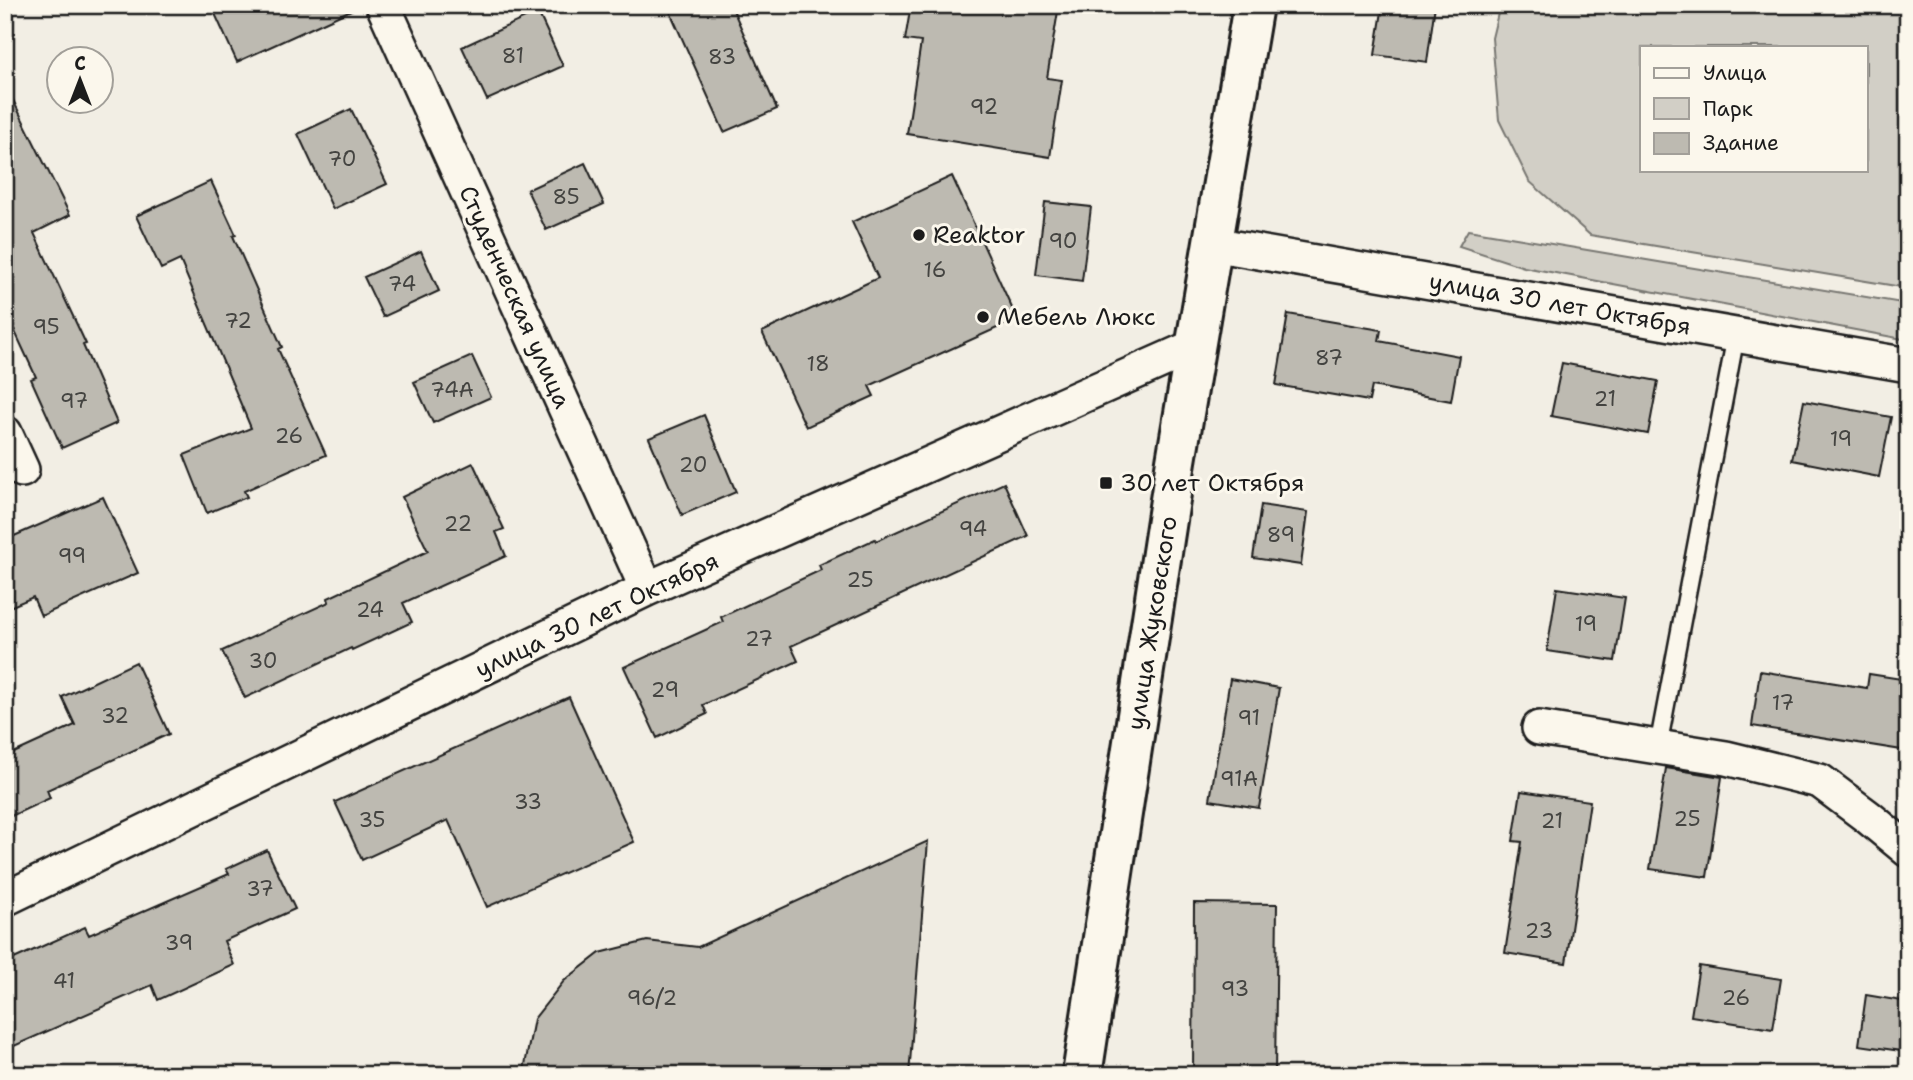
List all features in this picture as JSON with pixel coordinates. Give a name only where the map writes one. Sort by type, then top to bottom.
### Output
[{"type":"main road","name":"улица Жуковского","points":[[1082,1075],[1195,346],[1253,5]]},
{"type":"street","name":"Студенческая улица","points":[[383,5],[647,589]]},
{"type":"street","name":"улица 30 лет Октября","points":[[1212,244],[1908,365]]},
{"type":"street","name":"улица 30 лет Октября","points":[[5,898],[647,589],[1195,346]]},
{"type":"street","points":[[5,433],[22,470]]},
{"type":"street","points":[[1539,728],[1726,758],[1820,781],[1908,850]]},
{"type":"lane","points":[[1658,747],[1736,335]]},
{"type":"green space","points":[[1500,5],[1908,5],[1908,288],[1590,235],[1529,181],[1499,120],[1492,38]]},
{"type":"green space","points":[[1468,230],[1908,304],[1908,340],[1524,267],[1459,246]]},
{"type":"building","points":[[211,5],[362,5],[237,62]]},
{"type":"building","points":[[667,5],[731,5],[777,109],[724,132]]},
{"type":"building","points":[[911,5],[1059,5],[1047,78],[1062,80],[1050,157],[907,134],[921,42],[905,40]]},
{"type":"building","points":[[1383,5],[1435,5],[1427,62],[1375,55]]},
{"type":"building","points":[[538,12],[563,66],[487,100],[462,47]]},
{"type":"building","points":[[5,84],[70,215],[34,233],[86,344],[83,345],[117,423],[62,448],[31,379],[36,377],[5,310]]},
{"type":"building","points":[[351,109],[387,184],[333,209],[298,134]]},
{"type":"building","points":[[585,163],[604,204],[546,230],[527,190]]},
{"type":"building","points":[[952,176],[1017,319],[869,386],[874,396],[806,427],[762,332],[878,278],[852,222]]},
{"type":"building","points":[[211,181],[282,347],[278,349],[326,455],[244,491],[247,497],[207,513],[184,455],[251,428],[180,260],[161,269],[136,216]]},
{"type":"building","points":[[1045,202],[1091,207],[1082,281],[1036,275]]},
{"type":"building","points":[[421,251],[439,291],[383,317],[364,277]]},
{"type":"building","points":[[1288,314],[1381,330],[1379,341],[1459,356],[1451,401],[1372,386],[1369,401],[1276,385]]},
{"type":"building","points":[[472,356],[491,397],[433,423],[414,382]]},
{"type":"building","points":[[1562,363],[1658,381],[1648,434],[1551,416]]},
{"type":"building","points":[[1804,401],[1891,417],[1879,477],[1792,460]]},
{"type":"building","points":[[704,415],[736,492],[682,515],[649,438]]},
{"type":"building","points":[[473,463],[504,529],[496,532],[506,556],[403,603],[412,622],[245,698],[222,651],[329,602],[328,598],[428,551],[402,497]]},
{"type":"building","points":[[1004,483],[1028,536],[791,646],[798,661],[703,705],[707,714],[657,738],[624,667],[723,622],[721,617],[821,570],[819,565]]},
{"type":"building","points":[[103,497],[138,573],[41,616],[33,597],[5,609],[5,540]]},
{"type":"building","points":[[1261,505],[1308,512],[1301,565],[1253,558]]},
{"type":"building","points":[[1557,588],[1625,598],[1615,661],[1547,651]]},
{"type":"building","points":[[136,662],[169,734],[47,790],[50,798],[5,819],[5,757],[75,725],[62,697]]},
{"type":"building","points":[[1760,671],[1867,688],[1869,674],[1908,680],[1908,751],[1752,726]]},
{"type":"building","points":[[1230,679],[1279,688],[1259,808],[1210,800]]},
{"type":"building","points":[[569,697],[634,842],[487,907],[448,820],[362,860],[335,802]]},
{"type":"building","points":[[1666,768],[1722,777],[1707,877],[1650,869]]},
{"type":"building","points":[[1521,791],[1590,801],[1566,963],[1505,953],[1522,842],[1513,841]]},
{"type":"building","points":[[928,841],[909,1075],[523,1075],[534,1019],[564,981],[600,953],[647,941],[698,947]]},
{"type":"building","points":[[267,850],[295,909],[224,941],[234,965],[158,1000],[152,985],[5,1050],[5,963],[85,927],[89,935],[229,874],[226,869]]},
{"type":"building","points":[[1194,903],[1277,904],[1275,1075],[1193,1075]]},
{"type":"building","points":[[1699,966],[1781,979],[1773,1029],[1691,1016]]},
{"type":"building","points":[[1866,995],[1908,1002],[1908,1052],[1859,1045]]},
{"type":"place","name":"Reaktor","points":[[919,235]]},
{"type":"place","name":"Мебель Люкс","points":[[983,317]]},
{"type":"place","name":"30 лет Октября","points":[[1106,483]]}]
